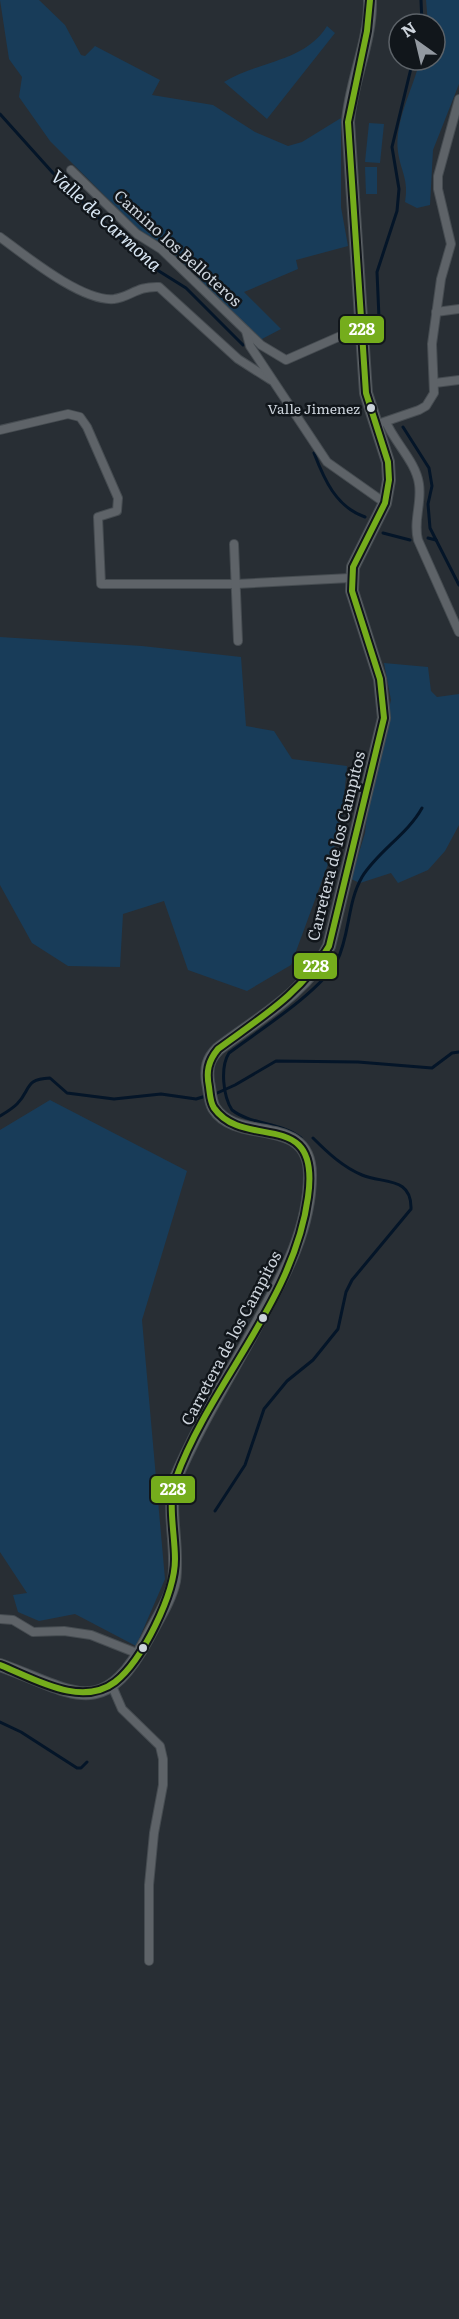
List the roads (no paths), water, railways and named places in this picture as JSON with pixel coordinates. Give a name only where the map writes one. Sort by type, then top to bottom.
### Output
[{"type":"main road","points":[[350,578],[357,554],[385,503],[389,480],[388,462],[380,423],[366,393],[348,122],[349,105],[369,29],[370,0]]},
{"type":"main road","name":"Carretera de los Campitos","points":[[112,1686],[124,1677],[139,1654],[170,1593],[174,1580],[171,1505],[175,1480],[290,1265],[303,1225],[309,1191],[309,1166],[300,1145],[283,1135],[232,1123],[219,1115],[211,1102],[207,1070],[209,1060],[218,1049],[308,979],[323,960],[329,946],[384,718],[380,679],[350,578]]},
{"type":"main road","points":[[0,1665],[80,1694],[96,1693],[112,1686]]},
{"type":"street","points":[[459,99],[438,176],[438,189],[451,244],[441,279],[432,344],[434,393],[426,406],[380,423],[417,477],[419,484],[415,530],[459,632]]},
{"type":"street","name":"Camino los Belloteros","points":[[71,170],[137,234],[161,249],[261,345],[290,360],[361,327]]},
{"type":"street","points":[[0,237],[64,283],[95,296],[115,299],[143,286],[159,287],[238,359],[271,380]]},
{"type":"street","points":[[436,312],[459,309]]},
{"type":"street","points":[[246,330],[250,346],[327,462],[385,503]]},
{"type":"street","points":[[435,383],[459,382]]},
{"type":"street","points":[[0,430],[68,414],[80,417],[87,427],[118,498],[117,511],[98,518],[101,584],[236,584],[350,578]]},
{"type":"street","points":[[234,544],[238,641]]},
{"type":"street","points":[[0,1619],[13,1620],[33,1632],[64,1631],[91,1635],[139,1654]]},
{"type":"street","points":[[112,1686],[122,1709],[160,1746],[163,1759],[163,1785],[152,1844],[148,1885],[149,1961]]},
{"type":"waterway","points":[[421,0],[422,12]]},
{"type":"waterway","points":[[379,318],[377,272],[397,211],[399,189],[392,147],[410,72]]},
{"type":"waterway","name":"Valle de Carmona","points":[[0,114],[53,173],[110,229],[154,268],[186,288],[243,345]]},
{"type":"waterway","points":[[403,427],[429,468],[432,486],[428,504],[430,528],[459,585]]},
{"type":"waterway","name":"Valle de Carmona","points":[[314,453],[332,491],[346,506],[365,517]]},
{"type":"waterway","points":[[383,533],[410,540]]},
{"type":"waterway","points":[[428,538],[436,540]]},
{"type":"waterway","points":[[301,1138],[284,1129],[248,1118],[232,1110],[226,1097],[224,1082],[226,1059],[229,1053],[303,998],[329,973],[341,951],[354,897],[362,877],[376,859],[409,827],[422,808]]},
{"type":"waterway","points":[[215,1094],[276,1061],[358,1062],[432,1068],[452,1053],[459,1052]]},
{"type":"waterway","points":[[0,1116],[17,1104],[32,1083],[50,1078],[67,1093],[114,1099],[161,1094],[196,1099],[206,1096]]},
{"type":"waterway","points":[[215,1511],[245,1465],[264,1409],[287,1381],[313,1360],[338,1329],[346,1292],[352,1280],[411,1209],[407,1191],[401,1186],[355,1172],[336,1159],[313,1138]]},
{"type":"waterway","points":[[0,1722],[21,1732],[77,1768],[81,1768],[87,1762]]},
{"type":"place","name":"Valle Jimenez","points":[[371,408]]}]
